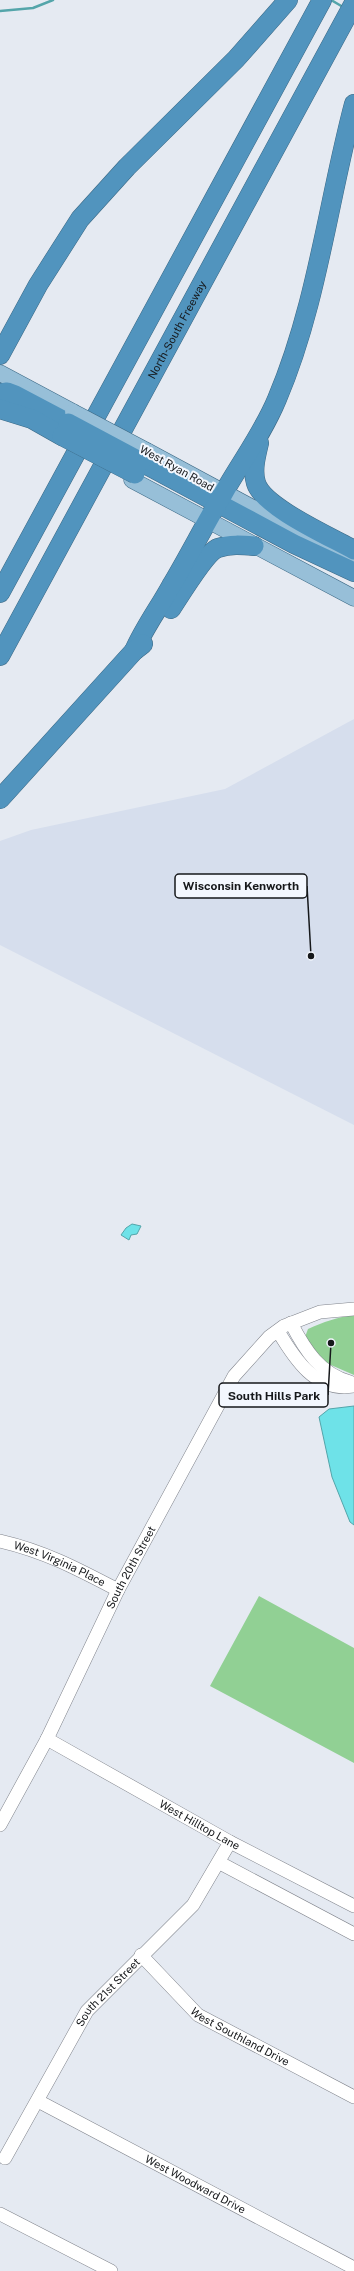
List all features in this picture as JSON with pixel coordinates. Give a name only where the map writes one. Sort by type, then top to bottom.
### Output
[{"type":"highway","points":[[0,335],[49,252],[69,233],[127,167],[236,59],[286,2]]},
{"type":"highway","name":"North-South Freeway","points":[[0,656],[354,3]]},
{"type":"highway","points":[[0,593],[318,7]]},
{"type":"highway","points":[[134,651],[143,630],[171,587],[208,521],[217,499],[261,432],[277,400],[298,345],[310,300],[354,104]]},
{"type":"highway","points":[[0,356],[38,285],[69,233]]},
{"type":"highway","points":[[0,393],[7,392],[15,395],[66,428],[139,467],[188,502],[194,504],[217,499],[294,544],[354,572]]},
{"type":"highway","points":[[0,410],[66,428]]},
{"type":"highway","points":[[261,432],[254,462],[256,482],[260,492],[272,504],[354,550]]},
{"type":"highway","points":[[0,799],[134,651],[152,636],[200,567],[216,548],[234,544],[254,546]]},
{"type":"main road","name":"West Ryan Road","points":[[0,373],[66,428],[139,467],[217,499],[354,563]]},
{"type":"main road","name":"West Ryan Road","points":[[139,467],[208,521],[354,598]]},
{"type":"main road","points":[[305,573],[354,589]]},
{"type":"street","points":[[284,1326],[320,1312],[354,1309]]},
{"type":"street","points":[[284,1326],[319,1366],[341,1380],[354,1383]]},
{"type":"street","points":[[284,1326],[291,1353],[306,1371],[326,1384],[346,1388],[354,1386]]},
{"type":"street","name":"South 20th Street","points":[[0,1824],[47,1738],[118,1590],[234,1376],[249,1357],[284,1326]]},
{"type":"street","name":"West Virginia Place","points":[[0,1541],[29,1547],[51,1555],[118,1590]]},
{"type":"street","name":"West Hilltop Lane","points":[[47,1738],[230,1842],[354,1906]]},
{"type":"street","name":"South 21st Street","points":[[5,2158],[87,2011],[141,1955],[193,1905],[220,1863],[230,1842]]},
{"type":"street","points":[[220,1863],[354,1934]]},
{"type":"street","name":"West Southland Drive","points":[[141,1955],[198,2014],[354,2097]]},
{"type":"street","name":"West Woodward Drive","points":[[38,2101],[354,2268]]},
{"type":"street","points":[[0,2214],[111,2271]]},
{"type":"shaded area","points":[[354,719],[354,1125],[0,945],[0,841],[31,830],[225,789]]},
{"type":"green space","points":[[354,1315],[354,1375],[324,1362],[305,1337],[308,1329],[314,1326],[336,1318]]},
{"type":"green space","points":[[259,1596],[354,1648],[354,1763],[210,1686]]},
{"type":"water","points":[[132,1224],[141,1226],[137,1234],[131,1235],[129,1240],[121,1235],[126,1228]]},
{"type":"water","points":[[354,1406],[354,1525],[350,1522],[332,1477],[319,1417],[329,1409]]},
{"type":"waterway","points":[[0,11],[33,8],[53,0]]},
{"type":"waterway","points":[[331,0],[343,7]]},
{"type":"place","name":"Wisconsin Kenworth","points":[[311,956]]},
{"type":"place","name":"South Hills Park","points":[[331,1343]]}]
